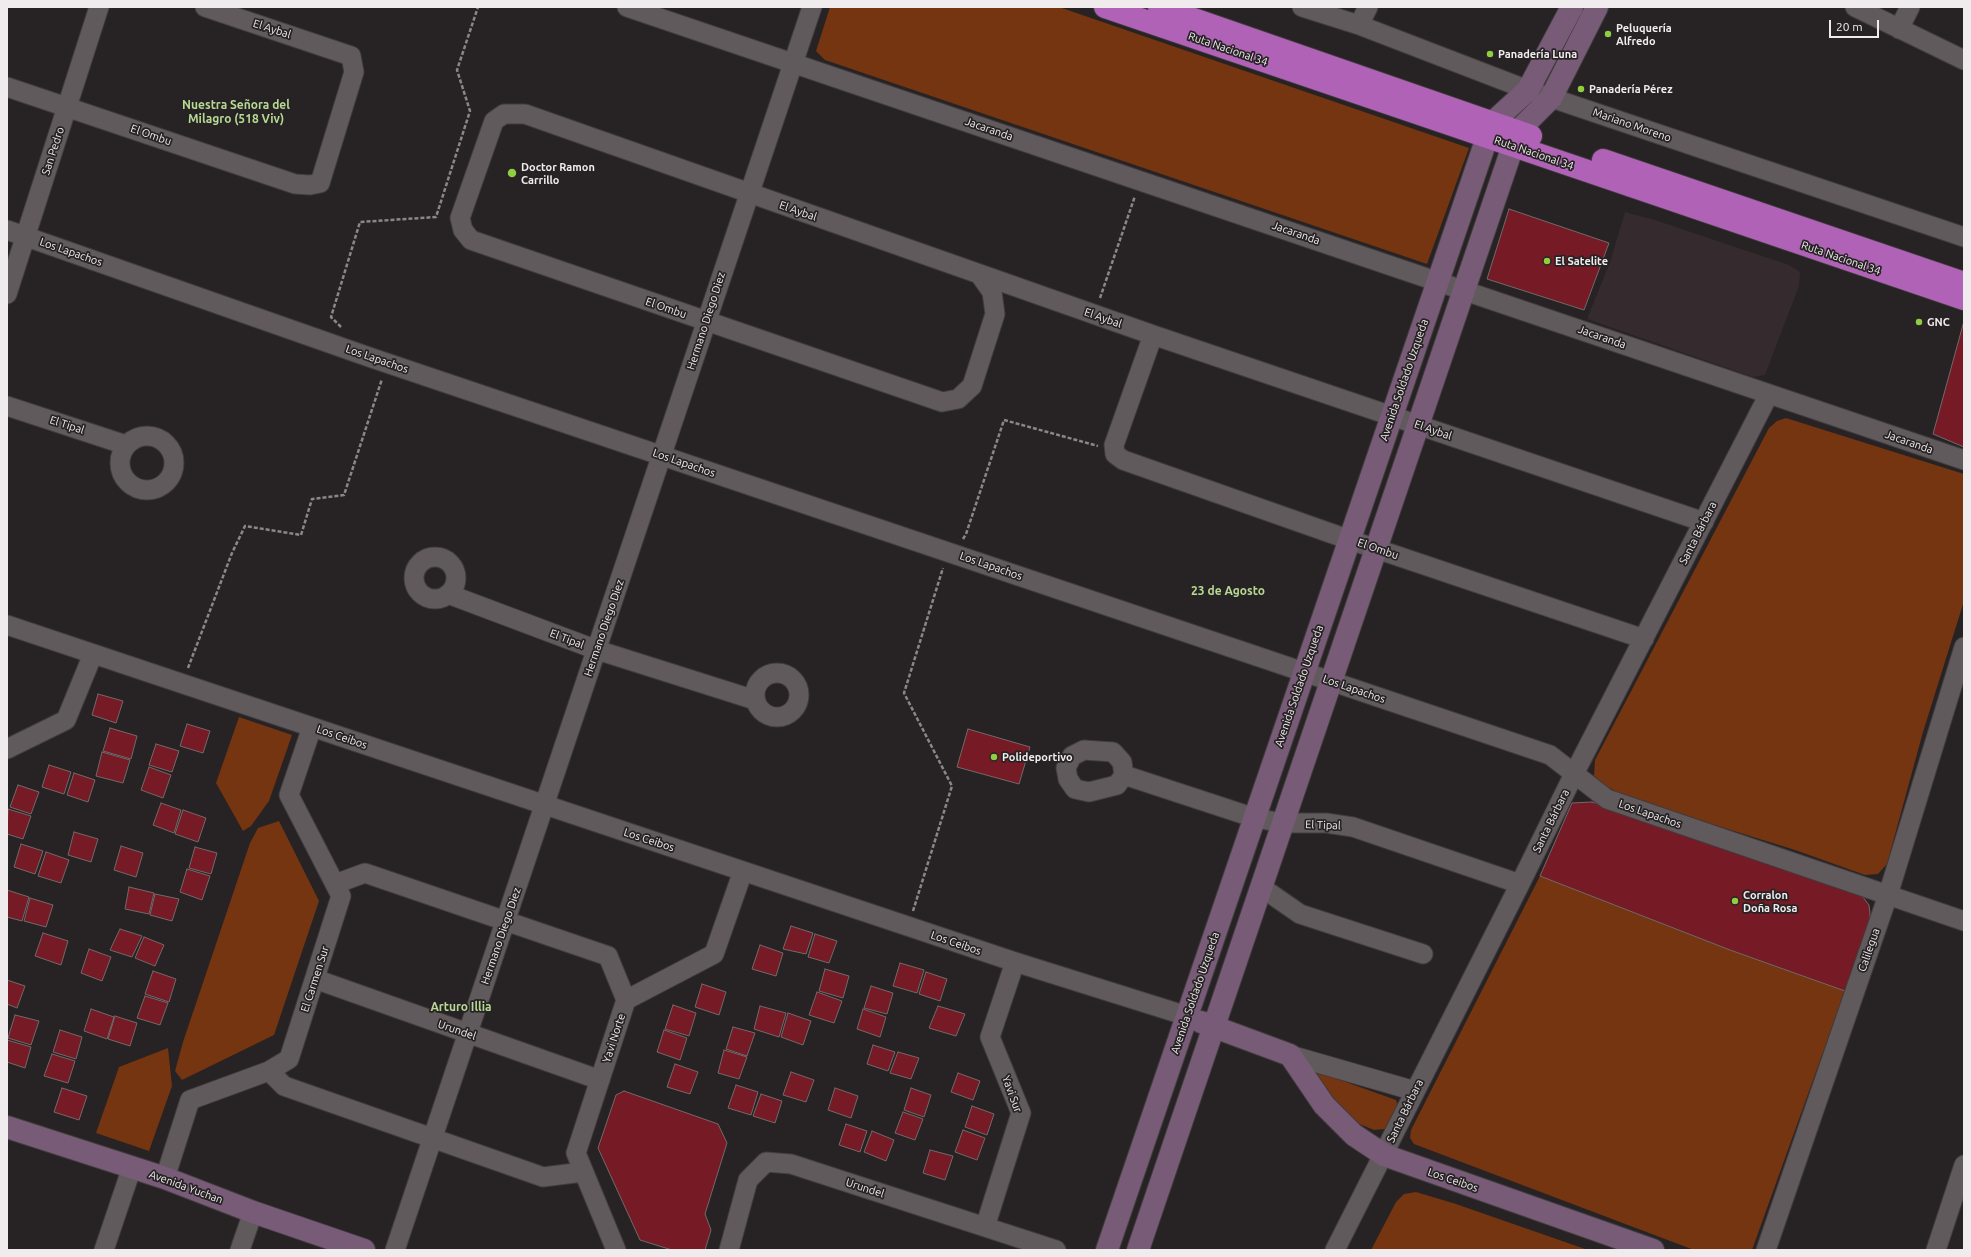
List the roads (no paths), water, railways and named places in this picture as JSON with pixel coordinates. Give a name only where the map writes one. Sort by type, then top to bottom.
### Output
[{"type":"highway","name":"Ruta Nacional 34","points":[[1105,7],[1490,130]]},
{"type":"highway","name":"Ruta Nacional 34","points":[[1159,7],[1490,130],[1964,299]]},
{"type":"highway","name":"Ruta Nacional 34","points":[[1515,139],[1964,282]]},
{"type":"street","name":"San Pedro","points":[[7,294],[99,7]]},
{"type":"street","name":"El Aybal","points":[[205,7],[340,51]]},
{"type":"street","name":"Jacaranda","points":[[627,7],[1964,460]]},
{"type":"street","name":"Hermano Diego Diez","points":[[395,1250],[812,7]]},
{"type":"street","name":"Mariano Moreno","points":[[1302,7],[1359,26],[1551,98],[1964,237]]},
{"type":"street","points":[[1359,26],[1368,7]]},
{"type":"street","points":[[1490,130],[1528,90],[1572,7]]},
{"type":"street","points":[[1138,1250],[1515,139],[1551,98],[1597,7]]},
{"type":"street","points":[[1855,7],[1964,60]]},
{"type":"street","points":[[1899,29],[1910,7]]},
{"type":"street","name":"El Ombu","points":[[7,86],[295,184],[310,185],[320,183],[354,72],[351,56],[340,51]]},
{"type":"street","name":"El Aybal","points":[[463,230],[460,218],[494,121],[504,114],[525,114],[1153,336],[1704,522]]},
{"type":"street","name":"Avenida Soldado Uzqueda","points":[[1107,1250],[1490,130]]},
{"type":"street","name":"Los Lapachos","points":[[7,230],[376,359],[1550,755],[1607,799],[1964,921]]},
{"type":"street","name":"El Ombu","points":[[463,230],[471,240],[706,323],[942,402],[958,399],[972,386],[995,314],[992,292],[980,275]]},
{"type":"street","name":"El Ombu","points":[[1153,336],[1114,445],[1114,452],[1123,460],[1350,540],[1644,639]]},
{"type":"street","name":"Santa Bárbara","points":[[1334,1250],[1384,1155],[1574,774],[1769,394]]},
{"type":"street","name":"El Tipal","points":[[7,406],[126,445]]},
{"type":"street","name":"El Tipal","points":[[448,594],[597,650],[755,700]]},
{"type":"street","name":"Los Ceibos","points":[[7,625],[1015,962],[1187,1016],[1290,1056],[1415,1091]]},
{"type":"street","name":"Calilegua","points":[[1766,1250],[1888,895],[1964,648]]},
{"type":"street","points":[[7,749],[66,720],[93,654]]},
{"type":"street","name":"El Carmen Sur","points":[[165,1178],[190,1100],[269,1071],[289,1059],[342,896],[289,795],[312,727]]},
{"type":"street","name":"El Tipal","points":[[1124,775],[1254,818],[1282,823],[1326,823],[1353,827],[1520,884]]},
{"type":"street","name":"Yavi Norte","points":[[616,1250],[576,1153],[626,1000],[714,954],[743,871]]},
{"type":"street","points":[[335,884],[365,873],[608,956],[626,1000]]},
{"type":"street","points":[[1261,887],[1300,914],[1423,954]]},
{"type":"street","name":"Yavi Sur","points":[[985,1227],[1021,1113],[990,1037],[1015,962]]},
{"type":"street","name":"Urundel","points":[[315,979],[600,1080]]},
{"type":"street","name":"Los Ceibos","points":[[1290,1056],[1324,1106],[1354,1135],[1384,1155],[1653,1250]]},
{"type":"street","points":[[269,1071],[284,1086],[542,1176],[583,1172]]},
{"type":"street","name":"Avenida Yuchan","points":[[7,1127],[165,1178],[253,1212],[364,1250]]},
{"type":"street","name":"Urundel","points":[[729,1250],[748,1180],[766,1162],[791,1164],[1056,1250]]},
{"type":"street","points":[[1936,1250],[1964,1165]]},
{"type":"street","points":[[104,1250],[132,1167]]},
{"type":"street","points":[[240,1250],[253,1212]]},
{"type":"place","name":"Peluquería Alfredo","points":[[1608,34]]},
{"type":"place","name":"Panadería Luna","points":[[1490,54]]},
{"type":"place","name":"Panadería Pérez","points":[[1581,89]]},
{"type":"place","name":"Doctor Ramon Carrillo","points":[[512,173]]},
{"type":"place","name":"El Satelite","points":[[1547,261]]},
{"type":"place","name":"GNC","points":[[1919,322]]},
{"type":"place","name":"Polideportivo","points":[[994,757]]},
{"type":"place","name":"Corralon Doña Rosa","points":[[1735,901]]},
{"type":"district","name":"Nuestra Señora del Milagro (518 Viv)","points":[[236,112]]},
{"type":"district","name":"23 de Agosto","points":[[1228,591]]},
{"type":"district","name":"Arturo Illia","points":[[461,1007]]}]
